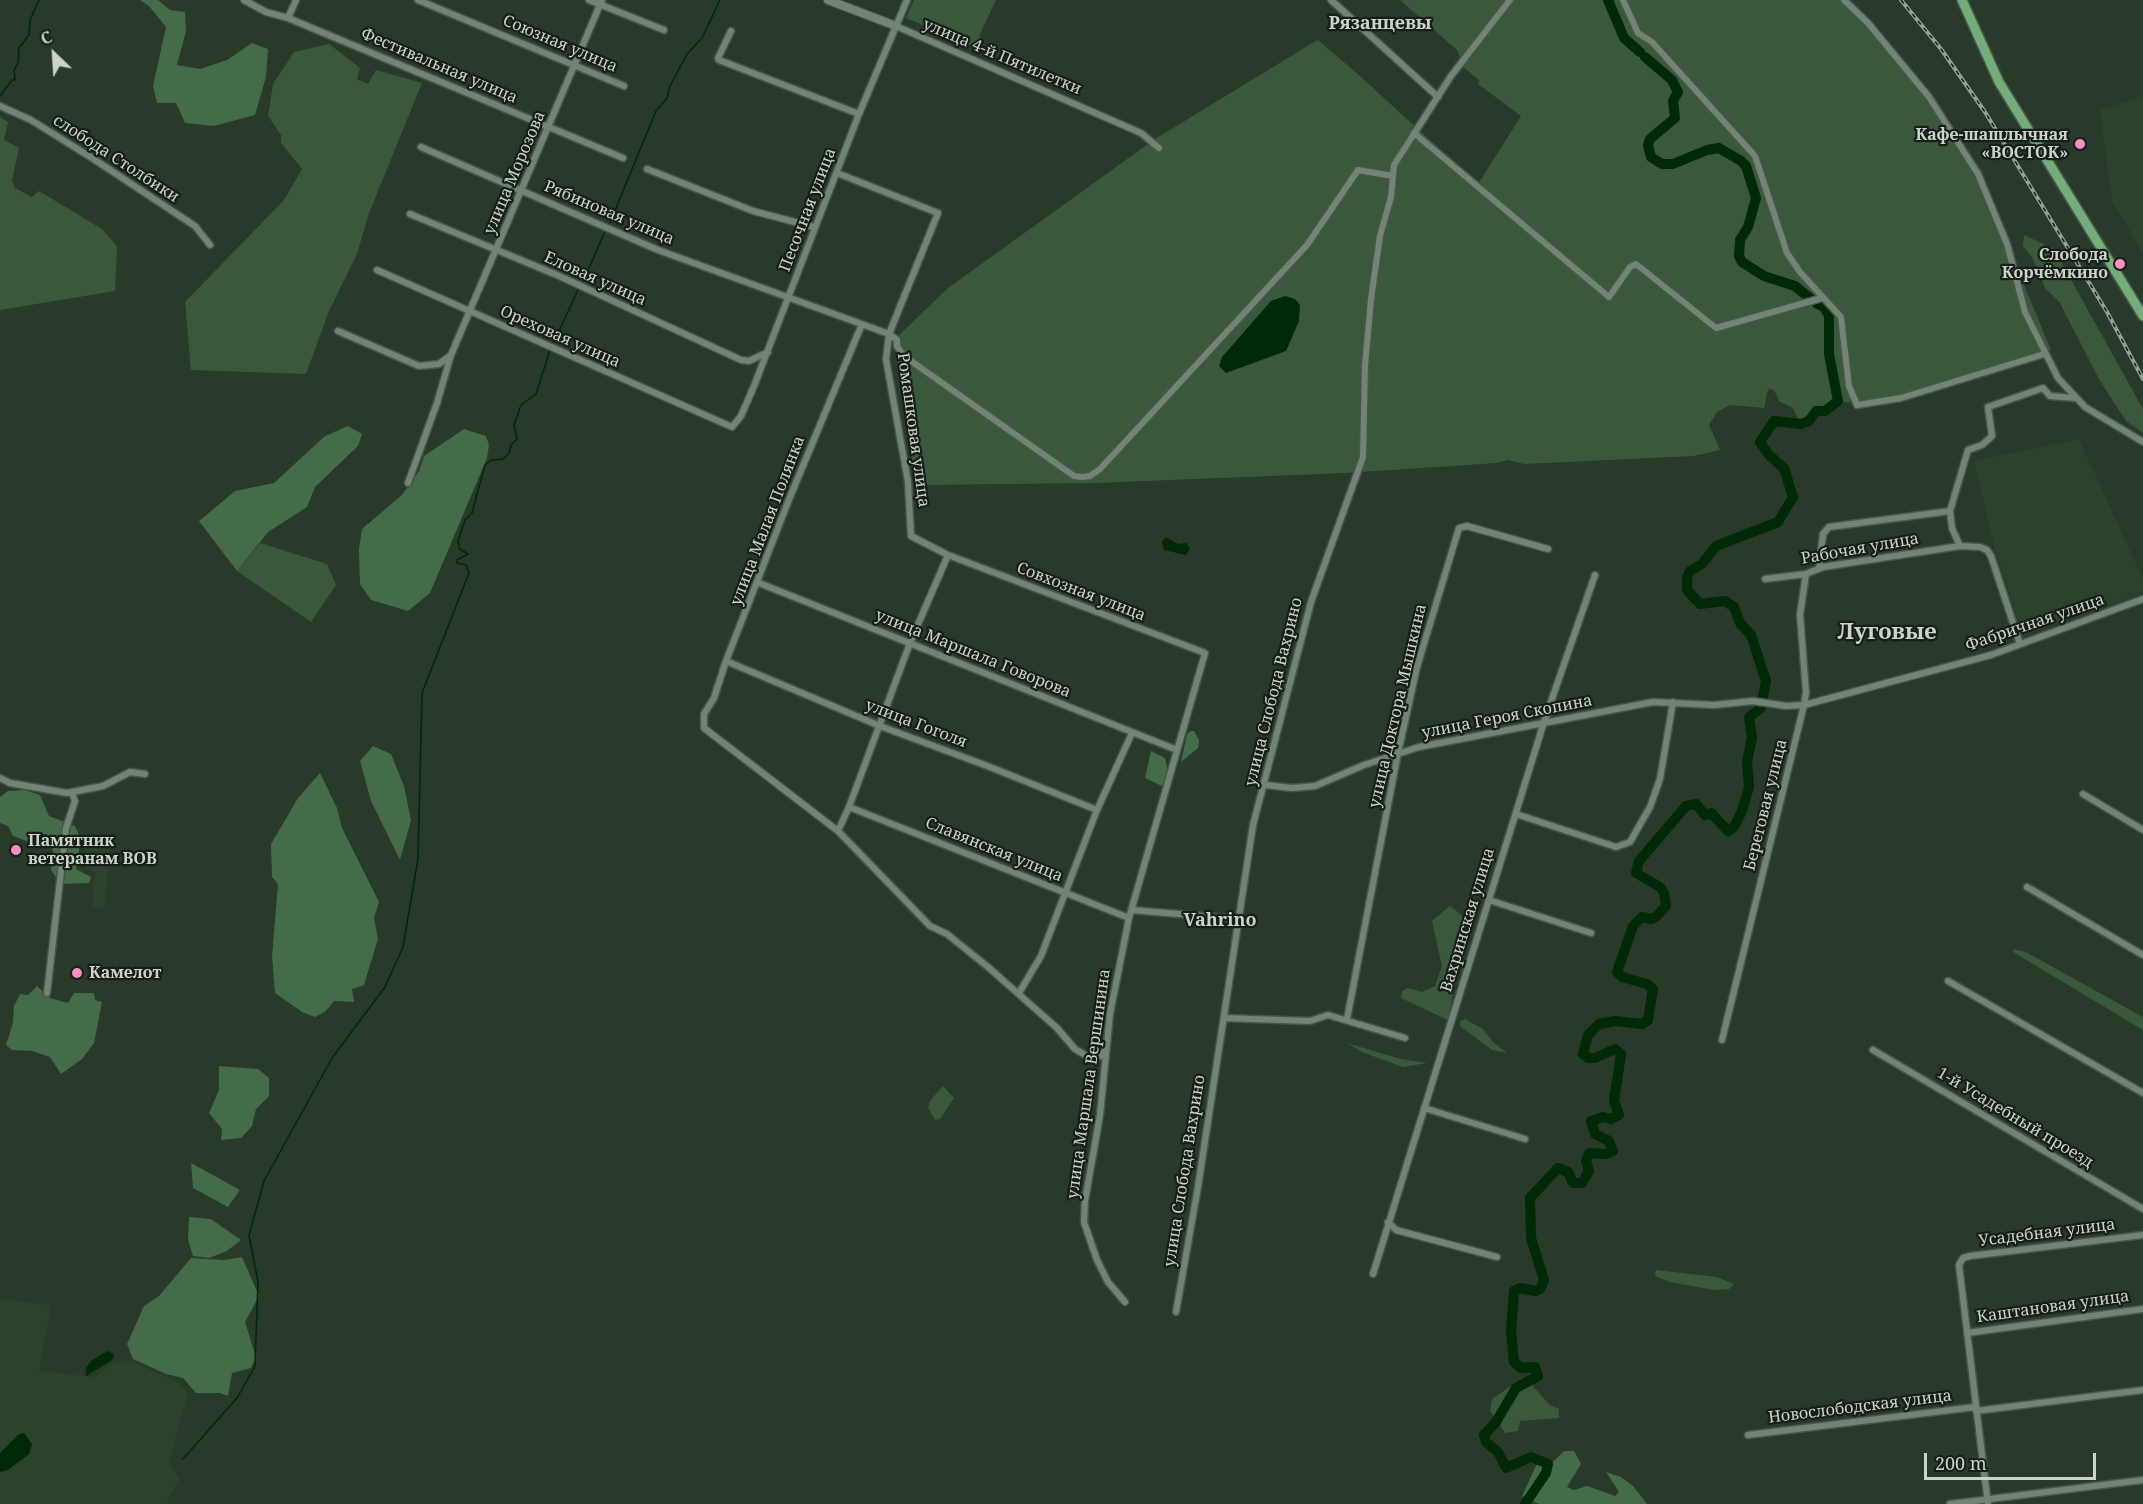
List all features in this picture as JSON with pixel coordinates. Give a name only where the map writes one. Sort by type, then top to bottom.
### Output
[{"type":"main road","points":[[1962,0],[1999,82],[2143,316]]},
{"type":"street","name":"Фестивальная улица","points":[[244,0],[270,14],[288,18],[623,158]]},
{"type":"street","points":[[288,18],[296,0]]},
{"type":"street","name":"Союзная улица","points":[[418,0],[624,86]]},
{"type":"street","points":[[589,0],[602,2],[664,30]]},
{"type":"street","name":"улица 4-й Пятилетки","points":[[828,0],[896,26],[1141,133],[1159,148]]},
{"type":"street","name":"Песочная улица","points":[[732,427],[741,416],[768,352],[814,227],[907,0]]},
{"type":"street","points":[[1331,0],[1438,97]]},
{"type":"street","name":"улица Слобода Вахрино","points":[[1176,1312],[1253,825],[1311,602],[1363,457],[1364,375],[1369,320],[1380,236],[1391,197],[1394,165],[1461,62],[1510,0]]},
{"type":"street","points":[[1623,0],[1638,33],[1652,42],[1750,147],[1772,201],[1787,253],[1822,298],[1841,317],[1849,386],[1857,405],[1901,398],[2044,354]]},
{"type":"street","points":[[1844,0],[1868,23],[1929,98],[1978,174],[2007,244],[2020,296],[2044,354],[2058,378],[2075,398],[2143,442]]},
{"type":"street","name":"улица Морозова","points":[[408,483],[437,403],[451,355],[468,312],[496,252],[602,2]]},
{"type":"street","points":[[730,31],[719,60],[859,114]]},
{"type":"street","name":"слобода Столбики","points":[[0,106],[31,120],[195,226],[210,245]]},
{"type":"street","points":[[1414,133],[1609,297],[1630,267],[1636,264],[1716,328],[1822,298]]},
{"type":"street","name":"Рябиновая улица","points":[[421,147],[658,250],[889,334]]},
{"type":"street","points":[[647,169],[753,211],[814,227]]},
{"type":"street","points":[[889,334],[897,340],[897,346],[904,356],[1031,446],[1074,476],[1090,476],[1100,470],[1307,245],[1358,170],[1393,176]]},
{"type":"street","name":"Ромашковая улица","points":[[837,173],[938,213],[889,334],[886,359],[905,463],[911,513],[910,536],[948,555]]},
{"type":"street","name":"Еловая улица","points":[[410,214],[496,252],[576,283],[741,360],[749,361],[768,352]]},
{"type":"street","name":"Ореховая улица","points":[[377,270],[732,427]]},
{"type":"street","name":"улица Малая Полянка","points":[[838,831],[704,728],[704,714],[714,698],[726,661],[759,583],[790,497],[862,324]]},
{"type":"street","points":[[338,331],[419,366],[439,364],[451,355]]},
{"type":"street","points":[[2020,644],[1987,550],[1960,546],[1952,528],[1950,511],[1968,450],[1982,445],[1992,436],[1988,407],[2043,388],[2050,396],[2075,398]]},
{"type":"street","points":[[1819,569],[1822,534],[1828,527],[1950,511]]},
{"type":"street","name":"улица Доктора Мышкина","points":[[1347,1019],[1398,753],[1417,667],[1459,528],[1467,526],[1548,549]]},
{"type":"street","name":"Рабочая улица","points":[[1765,579],[1806,574],[1819,569],[1960,546]]},
{"type":"street","points":[[948,555],[910,643],[838,831],[930,926],[947,934],[1019,993],[1057,1028],[1075,1049],[1090,1058],[1100,1056],[1106,1048]]},
{"type":"street","name":"Совхозная улица","points":[[948,555],[1205,653]]},
{"type":"street","name":"Береговая улица","points":[[1722,1040],[1804,705],[1806,692],[1800,615],[1806,574]]},
{"type":"street","name":"Вахринская улица","points":[[1373,1274],[1515,814],[1595,575]]},
{"type":"street","name":"улица Маршала Говорова","points":[[759,583],[1132,734],[1177,750]]},
{"type":"street","name":"Фабричная улица","points":[[1762,702],[1804,705],[1981,658],[2143,599]]},
{"type":"street","name":"улица Маршала Вершинина","points":[[1125,1302],[1108,1282],[1097,1260],[1084,1222],[1085,1202],[1100,1115],[1110,1014],[1129,918],[1205,653]]},
{"type":"street","name":"улица Гоголя","points":[[726,661],[880,726],[1096,810]]},
{"type":"street","name":"улица Героя Скопина","points":[[1264,785],[1292,788],[1315,786],[1398,753],[1653,702],[1713,705],[1762,702]]},
{"type":"street","points":[[1515,814],[1616,847],[1630,842],[1650,807],[1660,779],[1673,702]]},
{"type":"street","points":[[1019,993],[1041,956],[1096,810],[1132,734]]},
{"type":"street","points":[[0,778],[10,783],[52,792],[72,793],[103,786],[130,772],[145,774]]},
{"type":"street","points":[[47,993],[57,923],[66,828],[75,801],[72,793]]},
{"type":"street","points":[[2083,794],[2143,830]]},
{"type":"street","name":"Славянская улица","points":[[849,807],[1129,918]]},
{"type":"street","points":[[2027,887],[2143,954]]},
{"type":"street","points":[[1489,900],[1591,933]]},
{"type":"street","points":[[1132,910],[1238,920]]},
{"type":"street","points":[[1948,981],[2143,1093]]},
{"type":"street","points":[[1224,1018],[1310,1021],[1328,1015],[1405,1038]]},
{"type":"street","name":"1-й Усадебный проезд","points":[[1873,1050],[2143,1209]]},
{"type":"street","points":[[1424,1108],[1525,1139]]},
{"type":"street","points":[[1388,1222],[1396,1230],[1497,1257]]},
{"type":"street","name":"Усадебная улица","points":[[1967,1333],[1959,1265],[1963,1258],[2143,1235]]},
{"type":"street","name":"Каштановая улица","points":[[1967,1333],[2143,1309]]},
{"type":"street","points":[[1967,1333],[1988,1503]]},
{"type":"street","name":"Новослободская улица","points":[[1748,1435],[2143,1390]]},
{"type":"street","points":[[1950,1504],[1988,1503],[2143,1480]]},
{"type":"shaded area","points":[[140,0],[158,0],[170,10],[185,12],[186,31],[177,65],[200,69],[227,60],[252,43],[268,49],[266,77],[255,115],[214,126],[185,123],[176,103],[157,103],[153,86],[166,27],[149,6]]},
{"type":"shaded area","points":[[914,0],[996,0],[980,34],[977,48],[906,18]]},
{"type":"shaded area","points":[[1400,0],[1841,0],[1861,17],[1923,90],[1979,175],[2013,249],[2017,268],[2051,350],[1868,405],[1838,401],[1825,411],[1816,411],[1809,421],[1801,424],[1793,408],[1779,401],[1774,390],[1768,389],[1764,408],[1730,405],[1717,412],[1709,425],[1720,450],[1693,456],[1524,464],[1508,460],[1497,463],[1345,473],[1096,483],[915,485],[895,339],[948,288],[1155,139],[1314,42],[1318,40],[1361,77],[1478,184],[1521,116],[1478,84],[1480,81],[1463,67],[1458,51]]},
{"type":"shaded area","points":[[329,44],[360,68],[357,79],[368,84],[376,70],[422,83],[369,213],[357,254],[329,311],[306,374],[191,370],[185,302],[284,200],[302,169],[281,143],[281,135],[268,116],[273,84],[294,52]]},
{"type":"shaded area","points":[[2143,96],[2143,253],[2112,201],[2100,110]]},
{"type":"shaded area","points":[[0,117],[8,122],[4,140],[19,148],[12,180],[15,188],[32,197],[39,191],[102,229],[117,246],[115,291],[0,310]]},
{"type":"shaded area","points":[[2024,235],[2054,249],[2143,409],[2143,433],[2126,421],[2100,381],[2060,303],[2045,288],[2032,257],[2023,246]]},
{"type":"shaded area","points":[[1285,296],[1295,299],[1300,305],[1299,321],[1286,351],[1226,373],[1219,366],[1222,357],[1271,301]]},
{"type":"shaded area","points":[[348,426],[362,434],[358,446],[315,487],[307,507],[268,532],[237,571],[199,521],[235,491],[274,483],[325,436]]},
{"type":"shaded area","points":[[464,429],[486,436],[489,445],[487,458],[430,593],[408,611],[371,600],[360,584],[359,549],[362,529],[402,495],[419,471],[424,456]]},
{"type":"shaded area","points":[[2079,439],[2143,579],[2143,593],[2023,636],[1994,546],[1974,461]]},
{"type":"shaded area","points":[[1166,537],[1178,544],[1186,543],[1190,548],[1186,555],[1164,550],[1162,542]]},
{"type":"shaded area","points":[[260,543],[327,564],[336,585],[311,622],[237,571]]},
{"type":"shaded area","points":[[1194,731],[1199,740],[1198,748],[1181,762],[1187,734]]},
{"type":"shaded area","points":[[373,746],[391,754],[404,786],[411,820],[400,860],[371,801],[360,761]]},
{"type":"shaded area","points":[[1151,751],[1165,758],[1168,772],[1162,786],[1145,778]]},
{"type":"shaded area","points":[[320,773],[337,808],[342,828],[379,902],[374,918],[378,939],[364,985],[352,989],[354,1002],[334,1001],[326,1011],[315,1017],[302,1012],[275,993],[272,956],[278,884],[272,877],[271,844],[298,798]]},
{"type":"shaded area","points":[[25,790],[40,795],[49,816],[75,826],[81,839],[76,869],[91,877],[89,883],[61,884],[51,870],[53,851],[47,834],[37,834],[29,842],[13,836],[8,826],[0,823],[0,797],[8,791]]},
{"type":"shaded area","points":[[111,837],[104,909],[92,907],[95,872],[81,865],[86,841]]},
{"type":"shaded area","points":[[1450,906],[1469,921],[1469,941],[1455,983],[1448,1020],[1401,998],[1402,991],[1408,988],[1422,992],[1435,986],[1442,966],[1432,921]]},
{"type":"shaded area","points":[[2013,949],[2026,952],[2143,1017],[2143,1030],[2013,952]]},
{"type":"shaded area","points":[[37,986],[50,998],[68,1003],[74,993],[94,993],[95,1000],[102,1002],[94,1043],[82,1059],[61,1074],[50,1057],[32,1051],[12,1050],[6,1045],[13,1023],[14,1006],[20,994],[28,995]]},
{"type":"shaded area","points":[[1465,1019],[1483,1029],[1493,1042],[1507,1053],[1492,1050],[1460,1026],[1460,1021]]},
{"type":"shaded area","points":[[1347,1043],[1401,1059],[1427,1063],[1403,1067],[1362,1052]]},
{"type":"shaded area","points":[[219,1066],[258,1069],[269,1078],[269,1096],[256,1109],[252,1126],[241,1138],[221,1140],[222,1129],[209,1113],[219,1090]]},
{"type":"shaded area","points":[[943,1086],[954,1098],[940,1119],[935,1120],[928,1108],[930,1101]]},
{"type":"shaded area","points":[[191,1163],[240,1190],[228,1207],[193,1188]]},
{"type":"shaded area","points":[[189,1217],[211,1219],[241,1240],[227,1251],[209,1258],[193,1256],[188,1240]]},
{"type":"shaded area","points":[[242,1257],[259,1296],[245,1322],[256,1357],[251,1368],[232,1373],[228,1396],[220,1393],[196,1393],[183,1378],[166,1374],[133,1359],[127,1344],[144,1306],[159,1296],[191,1258],[224,1260]]},
{"type":"shaded area","points":[[1656,1270],[1717,1277],[1734,1284],[1729,1289],[1714,1290],[1670,1282],[1655,1276]]},
{"type":"shaded area","points":[[0,1299],[51,1305],[39,1371],[95,1377],[112,1364],[126,1360],[179,1382],[188,1393],[169,1462],[180,1478],[166,1504],[0,1504]]},
{"type":"shaded area","points":[[107,1351],[114,1354],[112,1360],[86,1376],[86,1368],[91,1361]]},
{"type":"shaded area","points":[[1528,1381],[1550,1405],[1559,1409],[1559,1418],[1520,1421],[1518,1431],[1505,1433],[1490,1411],[1492,1399],[1511,1386]]},
{"type":"shaded area","points":[[24,1433],[32,1444],[29,1454],[8,1470],[0,1472],[0,1453],[19,1434]]},
{"type":"shaded area","points":[[1564,1451],[1574,1451],[1581,1464],[1567,1487],[1574,1490],[1587,1486],[1615,1496],[1619,1492],[1606,1472],[1621,1477],[1633,1486],[1647,1504],[1539,1504],[1522,1496],[1537,1464],[1547,1468]]},
{"type":"waterway","points":[[0,96],[12,80],[15,80],[14,70],[18,63],[19,48],[29,35],[30,20],[39,0]]},
{"type":"waterway","points":[[609,225],[656,111],[667,98],[670,86],[687,54],[702,38],[720,0]]},
{"type":"waterway","points":[[1608,0],[1624,38],[1640,52]]},
{"type":"waterway","points":[[1645,57],[1672,80],[1678,92],[1673,101],[1675,118],[1650,139],[1648,145],[1651,157],[1662,164],[1673,164],[1707,150],[1719,148],[1741,161],[1746,166],[1756,198],[1748,227],[1740,240],[1739,256],[1742,262],[1764,276],[1795,286],[1811,299]]},
{"type":"waterway","points":[[582,284],[606,229]]},
{"type":"waterway","points":[[552,346],[579,288]]},
{"type":"waterway","points":[[1525,1504],[1546,1473],[1548,1464],[1531,1457],[1506,1468],[1498,1452],[1486,1442],[1484,1435],[1496,1422],[1516,1388],[1538,1376],[1535,1367],[1521,1368],[1514,1362],[1511,1331],[1514,1291],[1520,1288],[1535,1291],[1540,1289],[1544,1280],[1531,1238],[1530,1198],[1558,1168],[1568,1172],[1573,1183],[1582,1183],[1589,1171],[1586,1161],[1589,1153],[1606,1154],[1613,1151],[1609,1141],[1595,1134],[1591,1121],[1603,1117],[1611,1119],[1619,1115],[1614,1101],[1621,1054],[1615,1049],[1595,1058],[1588,1058],[1583,1054],[1588,1035],[1599,1024],[1615,1021],[1642,1024],[1648,1020],[1653,989],[1647,984],[1622,977],[1617,972],[1633,926],[1642,917],[1651,919],[1656,917],[1666,906],[1664,893],[1660,887],[1636,873],[1639,861],[1686,806],[1696,804],[1705,815],[1711,813],[1728,831],[1734,827],[1742,811],[1749,787],[1747,762],[1752,738],[1749,717],[1761,708],[1766,681],[1751,635],[1740,623],[1734,607],[1725,601],[1700,604],[1687,590],[1687,577],[1690,571],[1702,564],[1716,546],[1778,522],[1793,497],[1784,468],[1769,455],[1760,442],[1774,421],[1801,424],[1809,421],[1816,411],[1825,411],[1838,401],[1829,354],[1829,315],[1824,307],[1817,304]]},
{"type":"waterway","points":[[183,1459],[237,1398],[255,1366],[258,1282],[249,1235],[264,1181],[332,1058],[385,987],[403,947],[418,859],[422,693],[469,573],[466,565],[457,563],[457,560],[468,554],[460,549],[458,541],[465,520],[472,513],[485,465],[491,460],[503,459],[517,439],[514,425],[521,405],[536,394],[550,350]]},
{"type":"railway","points":[[1901,0],[1941,49],[1985,112],[2107,312],[2143,379]]},
{"type":"place","name":"Кафе-шашлычная «ВОСТОК»","points":[[2080,144]]},
{"type":"place","name":"Слобода Корчёмкино","points":[[2120,264]]},
{"type":"place","name":"Памятник ветеранам ВОВ","points":[[16,850]]},
{"type":"place","name":"Камелот","points":[[77,973]]},
{"type":"district","name":"Рязанцевы","points":[[1380,24]]},
{"type":"district","name":"Луговые","points":[[1887,633]]},
{"type":"district","name":"Vahrino","points":[[1220,921]]}]
